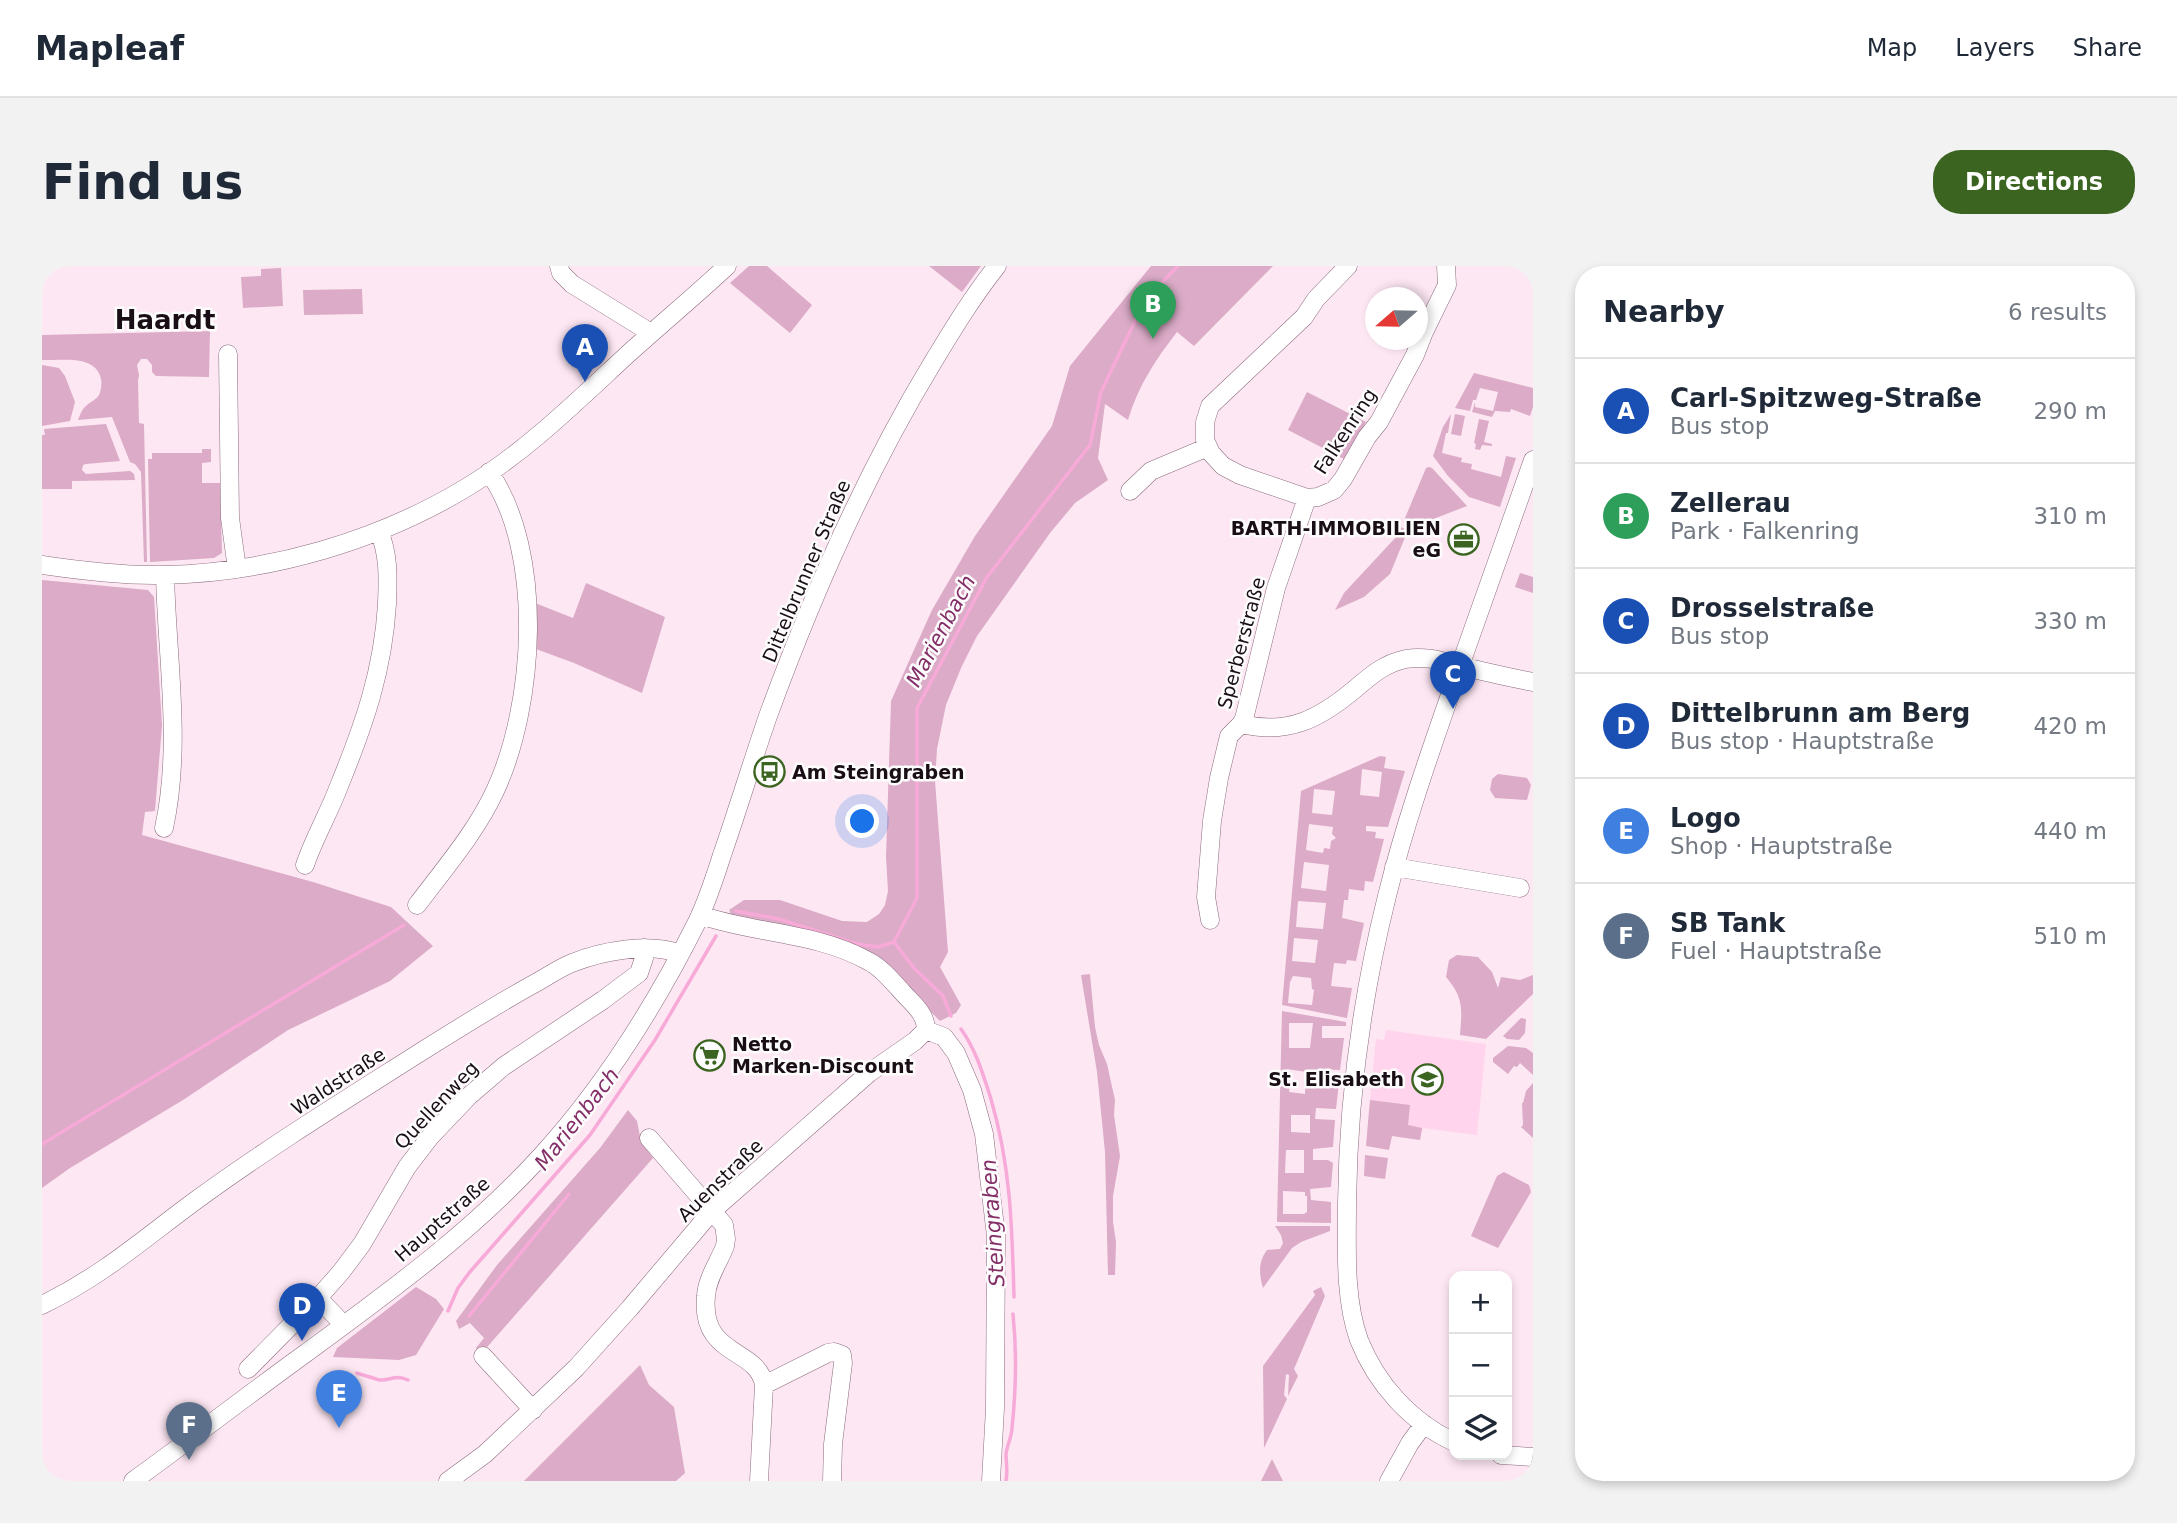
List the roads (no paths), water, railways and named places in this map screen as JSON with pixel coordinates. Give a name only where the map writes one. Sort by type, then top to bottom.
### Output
[{"type":"street","points":[[559,266],[561,273],[572,284],[651,333]]},
{"type":"street","points":[[42,565],[103,573],[165,575],[237,569],[302,556],[379,531],[439,502],[489,472],[540,433],[727,266]]},
{"type":"street","name":"Dittelbrunner Straße","points":[[700,915],[768,717],[843,529],[911,399],[968,305],[997,266]]},
{"type":"street","points":[[1130,491],[1143,477],[1157,468],[1208,447],[1204,428],[1210,406],[1304,317],[1316,299],[1349,266]]},
{"type":"street","name":"Falkenring","points":[[1208,447],[1219,462],[1231,471],[1307,498],[1326,494],[1339,485],[1379,422],[1415,355],[1444,291],[1446,266]]},
{"type":"street","points":[[228,354],[230,518],[237,569]]},
{"type":"street","points":[[1449,1439],[1413,1416],[1394,1397],[1369,1361],[1355,1326],[1348,1275],[1347,1178],[1357,1058],[1370,972],[1394,867],[1420,781],[1533,460]]},
{"type":"street","points":[[417,905],[464,843],[495,792],[510,754],[522,708],[527,668],[528,617],[524,568],[511,514],[498,484],[489,472]]},
{"type":"street","name":"Sperberstraße","points":[[1210,920],[1206,897],[1212,821],[1219,778],[1229,736],[1241,724],[1276,588],[1307,498]]},
{"type":"street","points":[[305,865],[340,786],[379,673],[385,638],[388,559],[379,531]]},
{"type":"street","points":[[164,828],[173,766],[165,575]]},
{"type":"street","points":[[1241,724],[1268,729],[1317,717],[1334,707],[1373,674],[1403,659],[1422,657],[1533,682]]},
{"type":"street","points":[[1394,867],[1520,888]]},
{"type":"street","points":[[700,915],[728,924],[798,936],[869,961],[886,975],[923,1015],[926,1030],[944,1037],[956,1053],[972,1090],[984,1134],[996,1236],[991,1481]]},
{"type":"street","name":"Hauptstraße","points":[[133,1481],[424,1265],[474,1223],[543,1154],[614,1062],[680,954],[700,915]]},
{"type":"street","name":"Waldstraße","points":[[42,1305],[75,1289],[113,1264],[195,1201],[419,1053],[509,998],[575,962],[657,947],[680,954]]},
{"type":"street","name":"Quellenweg","points":[[248,1369],[341,1272],[362,1244],[407,1167],[430,1137],[503,1066],[639,973],[644,948]]},
{"type":"street","name":"Auenstraße","points":[[448,1481],[485,1454],[576,1368],[712,1211],[869,1073],[915,1041],[926,1030]]},
{"type":"street","points":[[649,1138],[724,1225],[726,1239],[706,1295],[707,1317],[717,1339],[756,1367],[763,1377],[759,1481]]},
{"type":"street","points":[[318,1298],[344,1325]]},
{"type":"street","points":[[764,1385],[828,1353],[838,1352],[842,1355],[832,1444],[832,1481]]},
{"type":"street","points":[[482,1356],[533,1410]]},
{"type":"street","points":[[1389,1481],[1424,1424]]},
{"type":"street","points":[[1512,1456],[1533,1457]]},
{"type":"waterway","name":"Marienbach","points":[[736,911],[779,919],[857,944],[878,947],[894,942],[917,898],[917,708],[987,577],[1090,445],[1101,392],[1145,300],[1178,266]]},
{"type":"waterway","points":[[42,1144],[404,925]]},
{"type":"waterway","name":"Marienbach","points":[[448,1311],[458,1288],[469,1273],[590,1135],[655,1040],[716,936]]},
{"type":"waterway","name":"Steingraben","points":[[894,942],[914,968],[943,996],[951,1016]]},
{"type":"waterway","name":"Steingraben","points":[[961,1029],[982,1071],[1003,1149],[1011,1221],[1014,1297]]},
{"type":"waterway","points":[[469,1316],[569,1194]]},
{"type":"waterway","name":"Steingraben","points":[[1006,1481],[1006,1454],[1012,1431],[1015,1385],[1013,1314]]},
{"type":"waterway","points":[[357,1373],[379,1380],[408,1380]]},
{"type":"place","name":"Zellerau","points":[[1153,339]]},
{"type":"place","name":"Carl-Spitzweg-Straße","points":[[585,382]]},
{"type":"place","name":"BARTH-IMMOBILIEN eG","points":[[1464,539]]},
{"type":"place","name":"Drosselstraße","points":[[1453,709]]},
{"type":"place","name":"Am Steingraben","points":[[769,772]]},
{"type":"place","name":"Netto Marken-Discount","points":[[709,1055]]},
{"type":"place","name":"St. Elisabeth","points":[[1427,1079]]},
{"type":"place","name":"Dittelbrunn am Berg","points":[[302,1341]]},
{"type":"place","name":"Logo","points":[[339,1428]]},
{"type":"place","name":"SB Tank","points":[[189,1460]]},
{"type":"district","name":"Haardt","points":[[165,320]]}]
